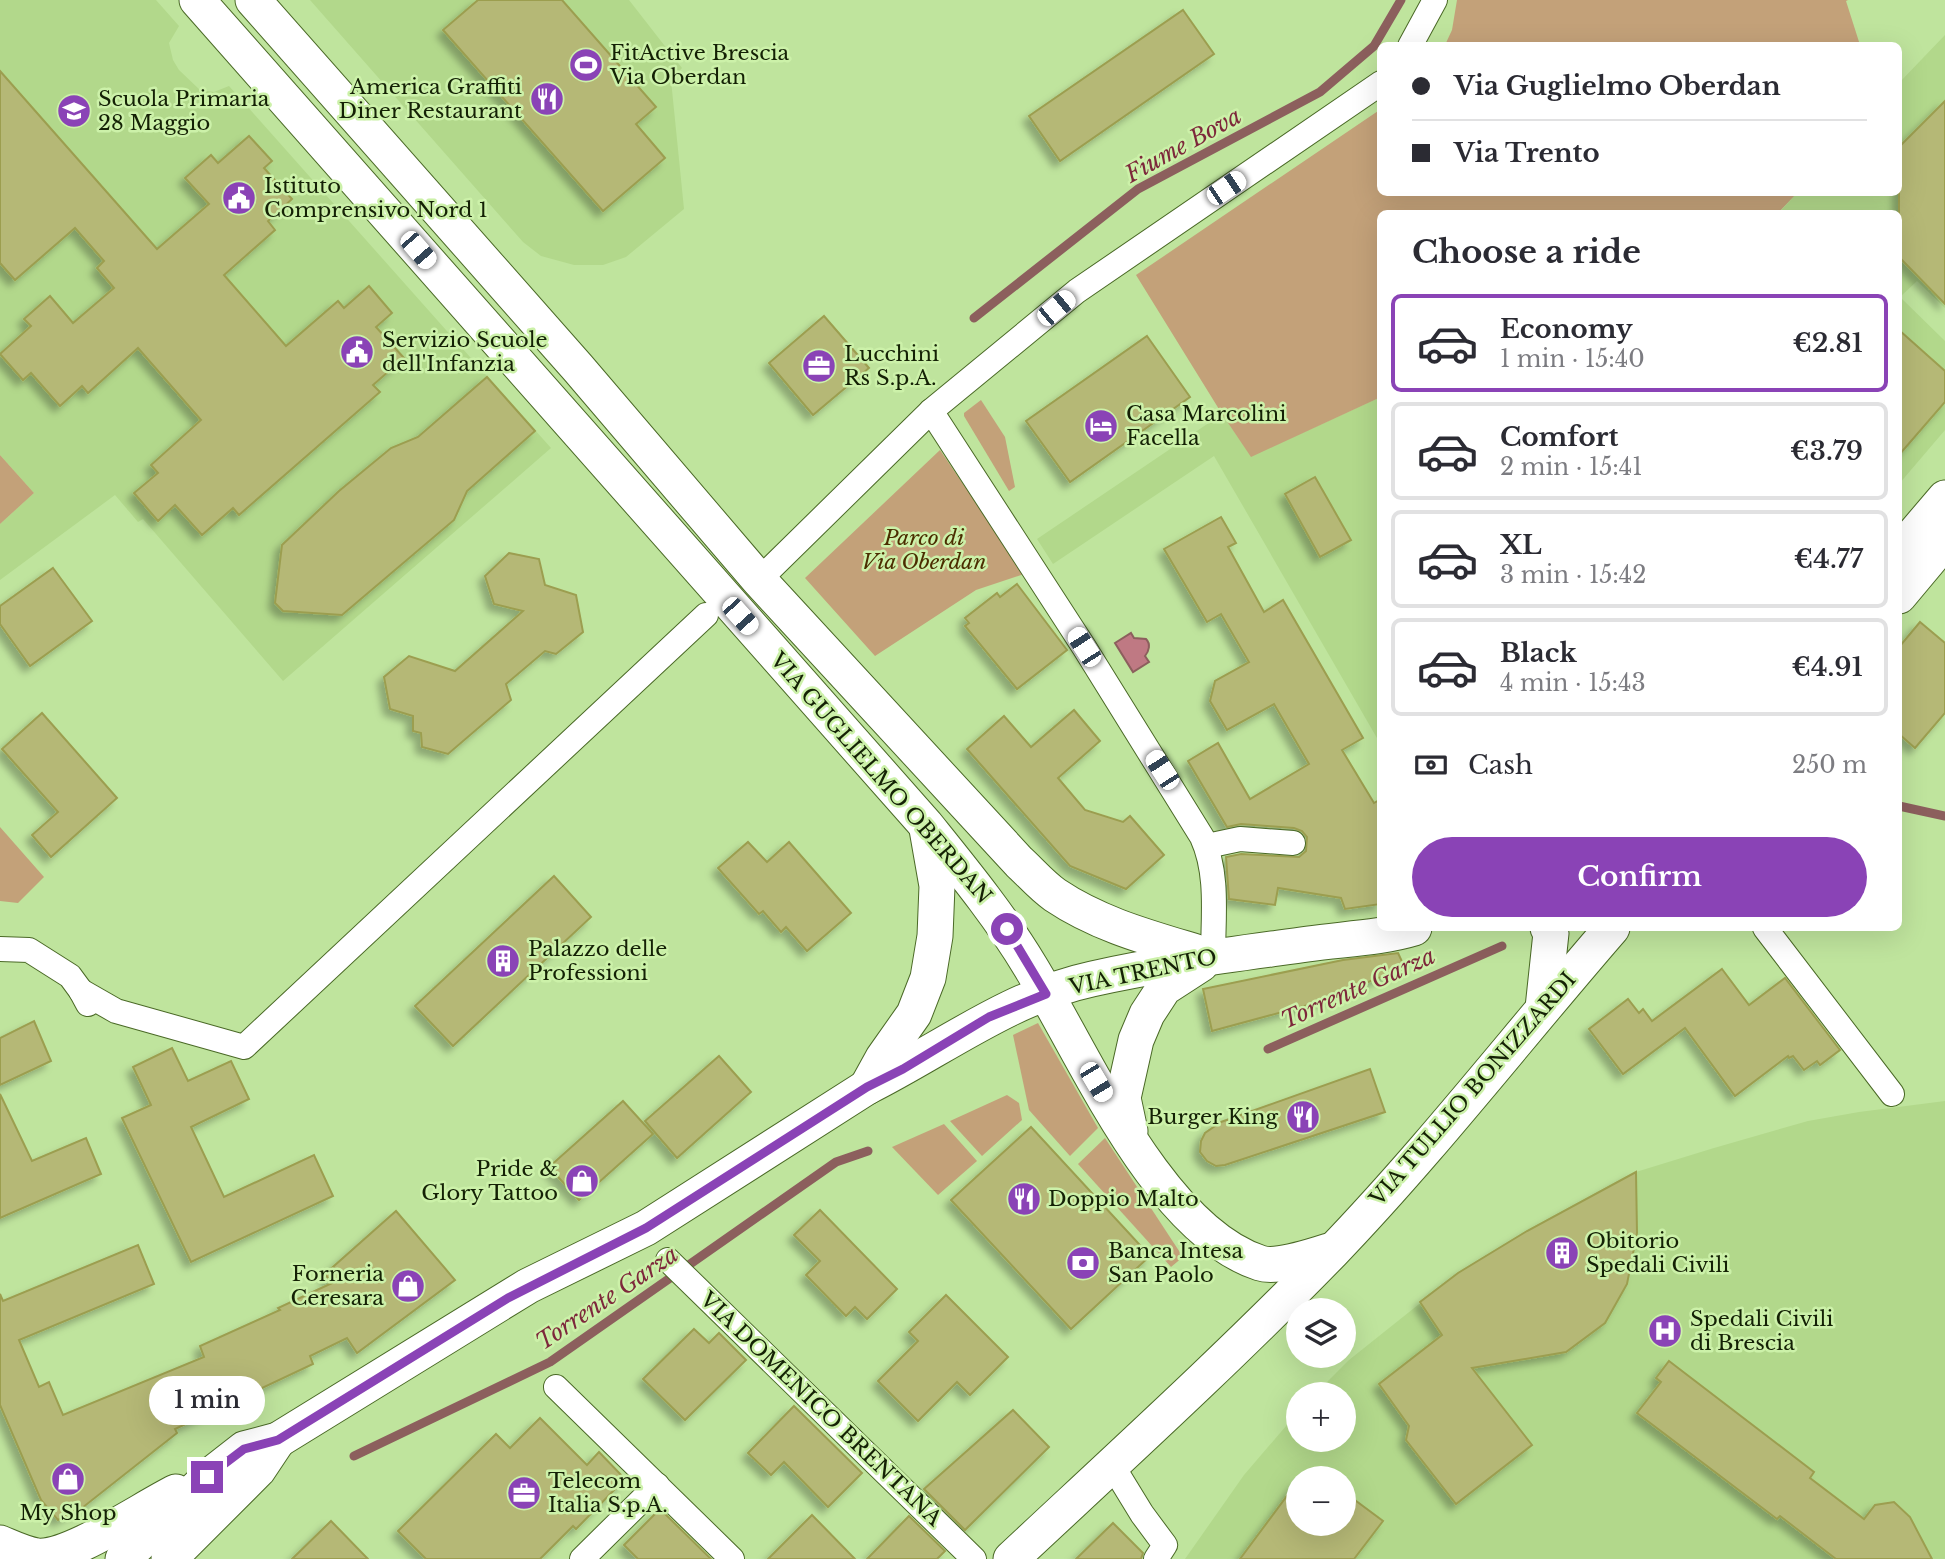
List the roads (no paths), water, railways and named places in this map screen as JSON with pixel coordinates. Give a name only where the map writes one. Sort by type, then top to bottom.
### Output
[{"type":"main road","name":"VIA GUGLIELMO OBERDAN","points":[[197,0],[926,825],[995,910],[1133,1144],[1173,1198],[1211,1235],[1238,1255],[1264,1265],[1292,1262],[1333,1250]]},
{"type":"main road","name":"VIA GUGLIELMO OBERDAN","points":[[253,0],[578,368],[759,580],[1019,862],[1054,894],[1091,916],[1126,931],[1213,957]]},
{"type":"main road","points":[[1902,548],[1945,498]]},
{"type":"main road","points":[[1902,592],[1945,541]]},
{"type":"main road","points":[[867,1087],[883,1058],[914,1014],[928,978],[935,936],[937,886],[926,825]]},
{"type":"main road","name":"VIA TRENTO","points":[[123,1559],[207,1477],[244,1449],[278,1440],[508,1298],[646,1228],[867,1087],[903,1069],[989,1017],[1089,979],[1213,957],[1393,931]]},
{"type":"main road","points":[[1543,1008],[1550,931]]},
{"type":"main road","name":"VIA TULLIO BONIZZARDI","points":[[1011,1559],[1112,1465],[1333,1250],[1451,1118],[1609,931]]},
{"type":"main road","points":[[1133,1144],[1123,1098],[1136,1040],[1147,1014],[1164,988],[1213,957]]},
{"type":"main road","name":"VIA TRENTO","points":[[169,1559],[258,1470],[278,1440]]},
{"type":"main road","name":"VIA TRENTO","points":[[0,1544],[37,1557],[56,1556],[77,1548],[155,1503],[207,1477]]},
{"type":"street","points":[[1412,42],[1434,0]]},
{"type":"street","points":[[759,580],[931,411],[1077,290],[1377,86]]},
{"type":"street","points":[[931,411],[1091,658],[1175,791],[1206,846],[1213,883],[1213,957]]},
{"type":"street","points":[[0,949],[29,950],[70,976],[86,1000],[117,1012],[244,1047],[706,615]]},
{"type":"street","points":[[1206,846],[1240,839],[1293,843]]},
{"type":"street","points":[[1767,931],[1892,1094]]},
{"type":"street","name":"VIA DOMENICO BRENTANA","points":[[668,1260],[974,1559]]},
{"type":"street","points":[[556,1387],[732,1559]]},
{"type":"street","points":[[1112,1465],[1165,1545],[1156,1559]]},
{"type":"street","points":[[582,1559],[657,1485]]},
{"type":"waterway","name":"Fiume Bova","points":[[974,318],[1138,189],[1320,92],[1374,46],[1401,0]]},
{"type":"waterway","name":"Torrente Garza","points":[[1902,807],[1945,816]]},
{"type":"waterway","name":"Torrente Garza","points":[[1268,1049],[1502,946]]},
{"type":"waterway","name":"Torrente Garza","points":[[354,1456],[550,1362],[836,1162],[868,1151]]},
{"type":"place","name":"FitActive Brescia Via Oberdan","points":[[586,65]]},
{"type":"place","name":"America Graffiti Diner Restaurant","points":[[547,99]]},
{"type":"place","name":"Scuola Primaria 28 Maggio","points":[[74,111]]},
{"type":"place","name":"Istituto Comprensivo Nord 1","points":[[239,198]]},
{"type":"place","name":"Servizio Scuole dell'Infanzia","points":[[357,352]]},
{"type":"place","name":"Lucchini Rs S.p.A.","points":[[819,366]]},
{"type":"place","name":"Casa Marcolini Facella","points":[[1101,426]]},
{"type":"place","name":"Palazzo delle Professioni","points":[[503,961]]},
{"type":"place","name":"Burger King","points":[[1303,1117]]},
{"type":"place","name":"Pride & Glory Tattoo","points":[[582,1181]]},
{"type":"place","name":"Doppio Malto","points":[[1024,1199]]},
{"type":"place","name":"Obitorio Spedali Civili","points":[[1562,1253]]},
{"type":"place","name":"Banca Intesa San Paolo","points":[[1083,1263]]},
{"type":"place","name":"Forneria Ceresara","points":[[408,1286]]},
{"type":"place","name":"Spedali Civili di Brescia","points":[[1665,1331]]},
{"type":"place","name":"My Shop","points":[[68,1479]]},
{"type":"place","name":"Telecom Italia S.p.A.","points":[[524,1493]]},
{"type":"park label","name":"Parco di Via Oberdan","points":[[924,550]]}]
